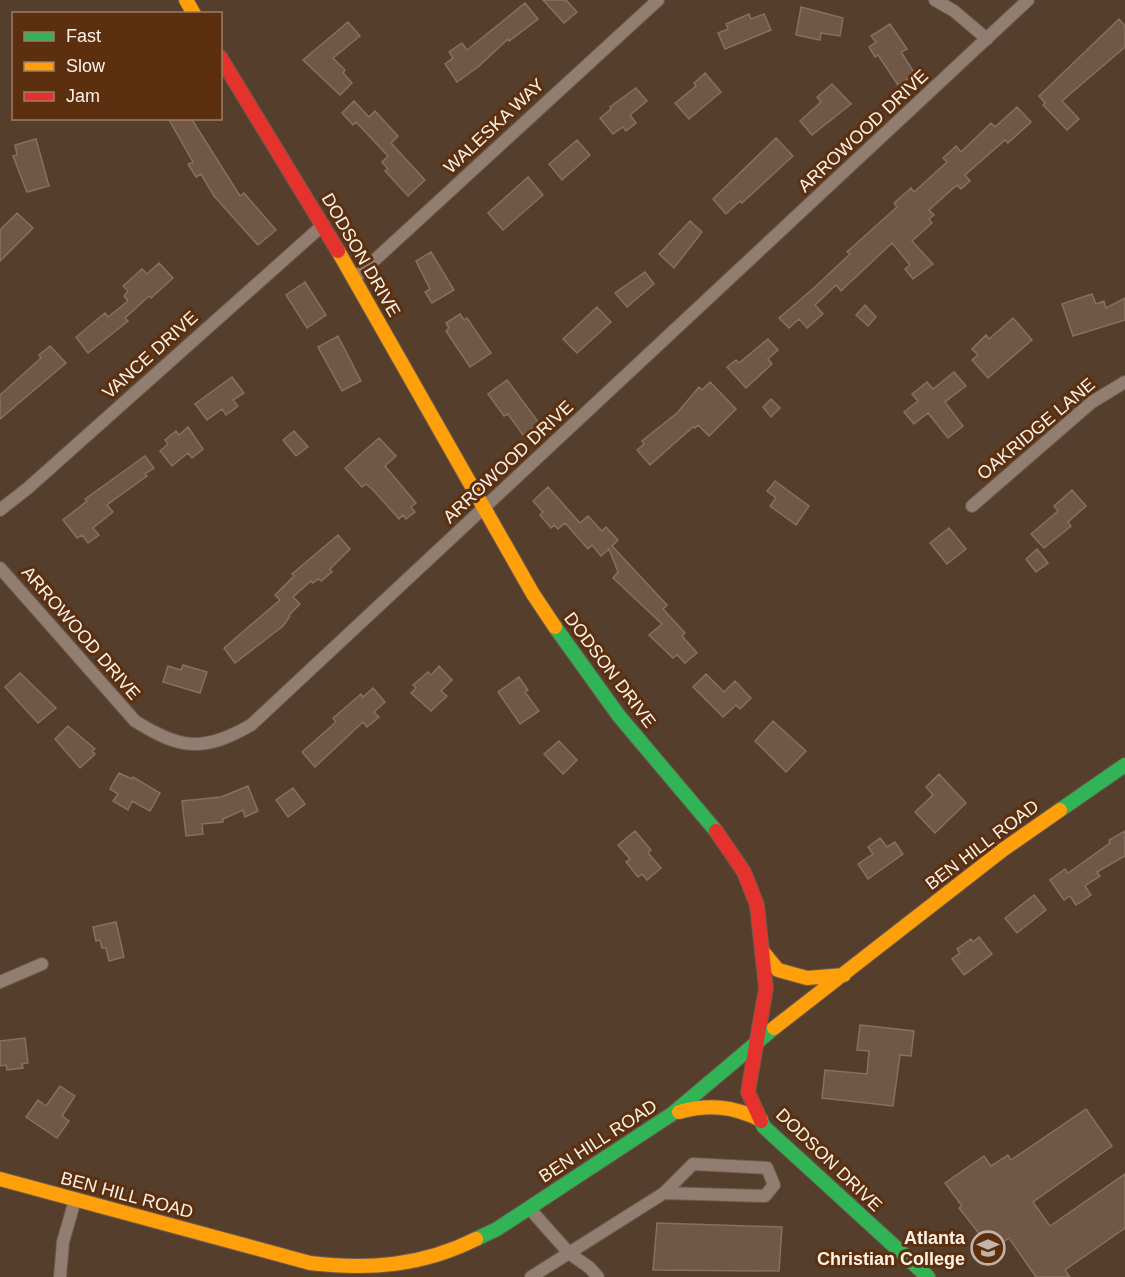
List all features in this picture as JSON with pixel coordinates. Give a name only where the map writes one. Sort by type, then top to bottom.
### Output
[{"type":"street","name":"WALESKA WAY","points":[[354,279],[658,0]]},
{"type":"street","points":[[935,0],[954,11],[987,39]]},
{"type":"street","name":"ARROWOOD DRIVE","points":[[0,568],[135,721],[164,739],[197,745],[227,739],[251,725],[1028,0]]},
{"type":"street","name":"DODSON DRIVE","points":[[222,60],[323,225],[533,594],[578,662],[726,843],[744,872],[757,905],[766,988],[759,1040],[748,1092],[764,1128],[928,1277]]},
{"type":"street","name":"VANCE DRIVE","points":[[0,510],[28,488],[323,225]]},
{"type":"street","name":"OAKRIDGE LANE","points":[[972,506],[1092,402],[1125,382]]},
{"type":"street","name":"BEN HILL ROAD","points":[[0,1179],[310,1263],[326,1271],[404,1264],[450,1252],[497,1229],[672,1114],[759,1040],[1004,849],[1125,765]]},
{"type":"street","points":[[763,952],[778,970],[807,978],[844,975]]},
{"type":"street","points":[[0,982],[42,964]]},
{"type":"street","points":[[672,1114],[706,1105],[741,1110],[761,1120]]},
{"type":"street","points":[[531,1277],[664,1192],[693,1164],[767,1168],[774,1185],[765,1196],[664,1192]]},
{"type":"street","points":[[60,1277],[63,1242],[75,1200]]},
{"type":"street","points":[[529,1208],[569,1253],[590,1268],[598,1277]]},
{"type":"building","points":[[543,0],[566,0],[577,12],[564,23]]},
{"type":"building","points":[[525,3],[538,19],[509,41],[508,39],[478,67],[457,82],[445,64],[453,58],[449,52],[462,43],[467,50]]},
{"type":"building","points":[[801,7],[843,18],[840,36],[821,33],[820,40],[796,35]]},
{"type":"building","points":[[749,14],[751,19],[764,14],[771,30],[725,49],[718,33],[728,29],[726,24]]},
{"type":"building","points":[[1119,19],[1125,26],[1125,47],[1062,101],[1079,119],[1067,130],[1043,105],[1045,103],[1039,96]]},
{"type":"building","points":[[348,22],[360,36],[333,58],[345,70],[343,73],[352,83],[340,95],[303,60]]},
{"type":"building","points":[[890,24],[907,49],[901,52],[915,74],[898,85],[878,55],[875,57],[869,47],[876,42],[871,36]]},
{"type":"building","points":[[705,73],[721,92],[689,119],[675,103],[696,86],[694,83]]},
{"type":"building","points":[[832,84],[851,104],[812,135],[800,121],[821,102],[817,97]]},
{"type":"building","points":[[636,88],[647,101],[630,115],[636,123],[626,131],[623,127],[613,134],[600,118],[611,109],[610,107]]},
{"type":"building","points":[[354,101],[369,117],[375,111],[398,136],[391,143],[425,180],[408,196],[385,171],[388,169],[382,162],[388,156],[356,122],[353,125],[342,113]]},
{"type":"building","points":[[1017,107],[1031,122],[1008,143],[1005,140],[965,175],[970,181],[961,189],[957,185],[929,210],[934,215],[929,219],[932,223],[912,241],[933,264],[913,279],[905,269],[910,265],[892,243],[841,291],[836,285],[815,305],[823,314],[807,328],[799,319],[789,328],[779,318],[815,287],[850,254],[847,252],[897,207],[894,203],[911,188],[914,192],[947,162],[943,158],[956,146],[961,152],[991,123],[995,127]]},
{"type":"building","points":[[169,120],[192,120],[240,196],[244,193],[276,230],[258,245],[214,196],[201,174],[196,177],[188,164],[193,162]]},
{"type":"building","points":[[776,138],[793,156],[742,203],[740,201],[726,214],[713,199]]},
{"type":"building","points":[[36,139],[49,186],[27,192],[13,156],[17,155],[15,145]]},
{"type":"building","points":[[577,140],[590,155],[562,180],[549,164]]},
{"type":"building","points":[[528,177],[543,195],[503,230],[488,213]]},
{"type":"building","points":[[17,213],[33,228],[0,261],[0,230]]},
{"type":"building","points":[[690,221],[702,232],[674,268],[659,254]]},
{"type":"building","points":[[431,252],[454,290],[432,303],[425,292],[430,289],[416,261]]},
{"type":"building","points":[[159,263],[173,278],[125,318],[128,321],[88,353],[76,337],[105,313],[108,317],[128,301],[124,296],[128,291],[123,286],[142,269],[147,274]]},
{"type":"building","points":[[645,272],[654,284],[627,307],[615,293]]},
{"type":"building","points":[[305,282],[326,315],[307,328],[286,295]]},
{"type":"building","points":[[1092,294],[1096,304],[1104,301],[1106,308],[1125,298],[1125,320],[1073,336],[1062,304]]},
{"type":"building","points":[[865,305],[876,317],[868,326],[856,315]]},
{"type":"building","points":[[597,307],[611,322],[577,353],[563,339]]},
{"type":"building","points":[[460,314],[464,320],[467,318],[491,353],[470,367],[446,331],[449,328],[446,323]]},
{"type":"building","points":[[1013,318],[1032,340],[988,378],[972,360],[978,355],[972,349],[986,335],[989,339]]},
{"type":"building","points":[[338,336],[361,381],[342,391],[318,347]]},
{"type":"building","points":[[768,339],[778,350],[768,359],[772,364],[746,388],[727,367],[736,360],[739,363]]},
{"type":"building","points":[[50,346],[66,363],[0,419],[0,395],[41,358],[39,355]]},
{"type":"building","points":[[954,372],[966,386],[945,402],[963,426],[948,438],[928,413],[914,424],[904,412],[918,401],[912,394],[927,382],[933,389]]},
{"type":"building","points":[[232,377],[244,393],[233,400],[238,406],[226,415],[222,409],[207,420],[195,404]]},
{"type":"building","points":[[507,380],[539,423],[523,435],[508,414],[504,416],[488,394]]},
{"type":"building","points":[[710,382],[736,409],[709,436],[698,425],[693,427],[650,465],[637,450],[644,444],[642,441],[677,413],[699,387],[702,390]]},
{"type":"building","points":[[771,399],[780,408],[771,417],[763,407]]},
{"type":"building","points":[[188,427],[203,449],[192,458],[188,453],[172,466],[160,451],[168,444],[165,440],[176,431],[179,435]]},
{"type":"building","points":[[294,431],[308,447],[296,456],[283,440]]},
{"type":"building","points":[[379,438],[396,456],[385,466],[416,503],[411,507],[415,512],[406,519],[403,515],[399,519],[373,490],[366,484],[362,487],[345,468]]},
{"type":"building","points":[[145,456],[154,468],[145,474],[147,476],[107,505],[113,512],[93,528],[99,535],[88,543],[82,535],[77,538],[63,520],[87,501],[85,499]]},
{"type":"building","points":[[775,481],[809,506],[796,525],[770,506],[776,498],[767,491]]},
{"type":"building","points":[[548,487],[580,523],[588,516],[602,531],[606,527],[618,540],[612,546],[667,605],[663,609],[685,633],[682,636],[697,653],[685,663],[677,655],[673,658],[649,635],[662,624],[613,578],[618,572],[609,549],[601,556],[592,545],[588,549],[565,523],[558,529],[554,525],[551,528],[540,515],[543,512],[533,501]]},
{"type":"building","points":[[1072,490],[1086,506],[1068,522],[1071,526],[1044,548],[1031,534],[1058,511],[1054,506]]},
{"type":"building","points":[[949,528],[966,549],[947,564],[930,543]]},
{"type":"building","points":[[338,535],[350,549],[330,569],[332,572],[321,581],[318,579],[313,583],[311,581],[293,597],[300,604],[289,615],[283,626],[235,663],[224,648],[280,600],[275,595],[294,576],[292,574]]},
{"type":"building","points":[[1037,549],[1048,563],[1036,572],[1026,559]]},
{"type":"building","points":[[183,665],[207,672],[200,693],[163,682],[168,666],[181,670]]},
{"type":"building","points":[[439,666],[452,680],[441,691],[447,696],[431,711],[411,693],[416,688],[413,685],[428,672],[431,675]]},
{"type":"building","points":[[20,673],[56,708],[38,723],[5,687]]},
{"type":"building","points":[[706,674],[724,692],[735,681],[751,698],[740,709],[736,705],[723,717],[693,687]]},
{"type":"building","points":[[519,677],[528,690],[525,692],[539,711],[520,724],[498,692]]},
{"type":"building","points":[[373,688],[385,702],[374,712],[379,717],[367,727],[363,722],[315,767],[302,752],[336,722],[333,718],[361,694],[363,697]]},
{"type":"building","points":[[773,721],[806,751],[786,772],[755,741]]},
{"type":"building","points":[[68,726],[95,749],[92,751],[95,754],[80,768],[55,739]]},
{"type":"building","points":[[559,741],[577,760],[563,774],[544,754]]},
{"type":"building","points":[[119,773],[132,779],[133,777],[160,793],[150,811],[132,801],[128,810],[113,801],[118,794],[110,789]]},
{"type":"building","points":[[939,774],[966,803],[935,833],[915,812],[933,795],[926,787]]},
{"type":"building","points":[[248,786],[258,811],[245,817],[243,810],[223,819],[223,822],[202,824],[203,834],[186,836],[182,801],[221,797]]},
{"type":"building","points":[[293,788],[305,804],[288,817],[276,800]]},
{"type":"building","points":[[635,831],[651,850],[648,853],[661,868],[647,880],[642,874],[638,877],[626,862],[630,859],[618,845]]},
{"type":"building","points":[[1125,831],[1125,856],[1097,872],[1100,876],[1085,886],[1091,895],[1076,905],[1070,896],[1064,900],[1050,880],[1065,869],[1068,873],[1110,843],[1109,840]]},
{"type":"building","points":[[880,838],[887,847],[895,842],[903,854],[868,879],[858,864],[873,854],[868,847]]},
{"type":"building","points":[[1034,895],[1046,910],[1017,933],[1005,918]]},
{"type":"building","points":[[116,922],[124,957],[109,961],[106,948],[102,948],[100,940],[96,941],[93,927]]},
{"type":"building","points":[[979,937],[992,954],[964,975],[952,959],[960,953],[957,949],[971,939],[973,942]]},
{"type":"building","points":[[860,1025],[914,1031],[911,1056],[900,1055],[893,1106],[822,1098],[825,1070],[867,1074],[869,1051],[857,1050]]},
{"type":"building","points":[[25,1038],[28,1063],[22,1064],[23,1068],[7,1070],[6,1065],[0,1066],[0,1041]]},
{"type":"building","points":[[60,1086],[75,1096],[62,1116],[69,1121],[57,1138],[26,1117],[38,1100],[46,1106]]},
{"type":"building","points":[[1086,1109],[1112,1146],[1033,1202],[1050,1226],[1125,1174],[1125,1228],[1065,1270],[1070,1277],[1036,1277],[1009,1238],[992,1250],[959,1208],[962,1206],[945,1183],[984,1156],[991,1166],[1008,1155],[1011,1160]]},
{"type":"building","points":[[657,1223],[782,1227],[779,1271],[653,1270]]},
{"type":"traffic: fast","points":[[555,627],[619,716],[716,831]]},
{"type":"traffic: fast","points":[[1060,810],[1125,765]]},
{"type":"traffic: fast","points":[[476,1239],[497,1229],[672,1114],[774,1028]]},
{"type":"traffic: fast","points":[[761,1121],[764,1127],[928,1277]]},
{"type":"traffic: slow","points":[[186,0],[193,12]]},
{"type":"traffic: slow","points":[[338,251],[533,594],[555,627]]},
{"type":"traffic: slow","points":[[774,1028],[1004,849],[1060,810]]},
{"type":"traffic: slow","points":[[763,952],[778,970],[807,978],[844,975]]},
{"type":"traffic: slow","points":[[679,1112],[711,1107],[731,1109],[761,1120]]},
{"type":"traffic: slow","points":[[0,1179],[310,1263],[353,1266],[395,1264],[436,1255],[476,1239]]},
{"type":"traffic: jam","points":[[222,60],[338,251]]},
{"type":"traffic: jam","points":[[716,831],[744,872],[757,905],[766,988],[748,1092],[761,1121]]},
{"type":"place","name":"Atlanta Christian College","points":[[988,1248]]}]
